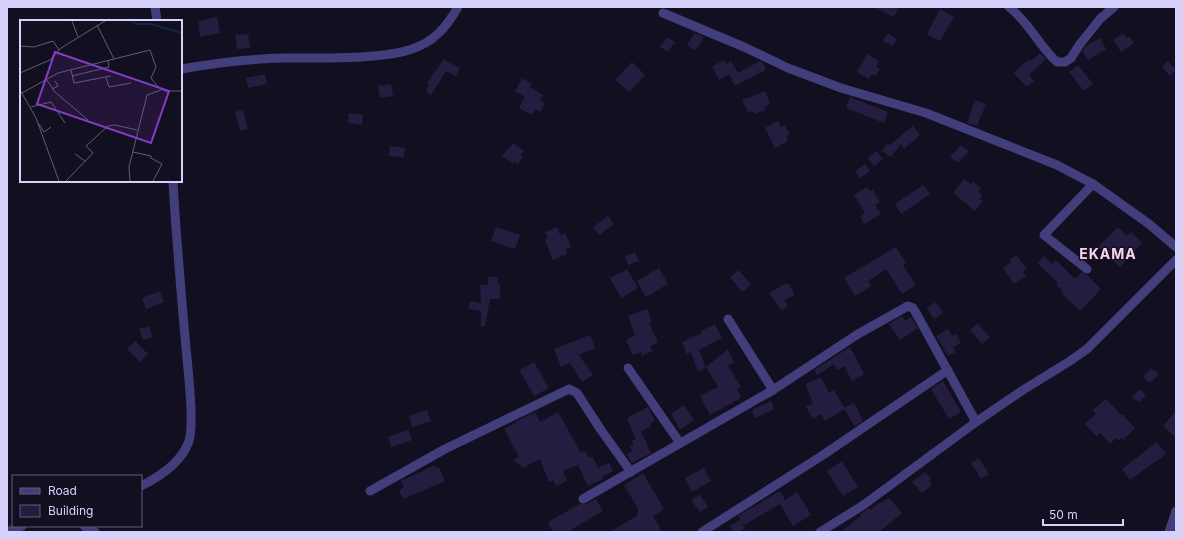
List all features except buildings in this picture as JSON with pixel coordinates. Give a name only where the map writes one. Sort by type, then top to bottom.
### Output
[{"type":"street","points":[[155,7],[157,20]]},
{"type":"street","points":[[182,69],[237,61],[284,58],[348,58],[388,54],[409,50],[438,34],[450,21],[458,7]]},
{"type":"street","points":[[1009,7],[1030,29],[1050,56],[1057,62],[1062,62],[1071,58],[1100,19],[1114,7]]},
{"type":"street","points":[[663,12],[788,68],[841,88],[926,113],[1071,171],[1094,184],[1149,224],[1176,248]]},
{"type":"street","points":[[142,485],[162,473],[174,462],[183,452],[192,432],[190,391],[172,182]]},
{"type":"street","points":[[1087,269],[1044,235],[1094,184]]},
{"type":"street","points":[[820,532],[862,506],[976,422],[1087,349],[1176,260]]},
{"type":"street","points":[[583,499],[773,390],[858,334],[908,306],[911,306],[916,313],[976,422]]},
{"type":"street","points":[[728,319],[773,390]]},
{"type":"street","points":[[628,368],[680,443]]},
{"type":"street","points":[[702,532],[823,455],[948,370]]},
{"type":"street","points":[[370,491],[445,450],[569,389],[577,393],[631,472]]},
{"type":"street","points":[[1169,532],[1176,511]]},
{"type":"street","points":[[7,532],[20,527]]},
{"type":"street","points":[[86,527],[96,532]]},
{"type":"district","name":"EKAMA","points":[[1108,253]]}]
